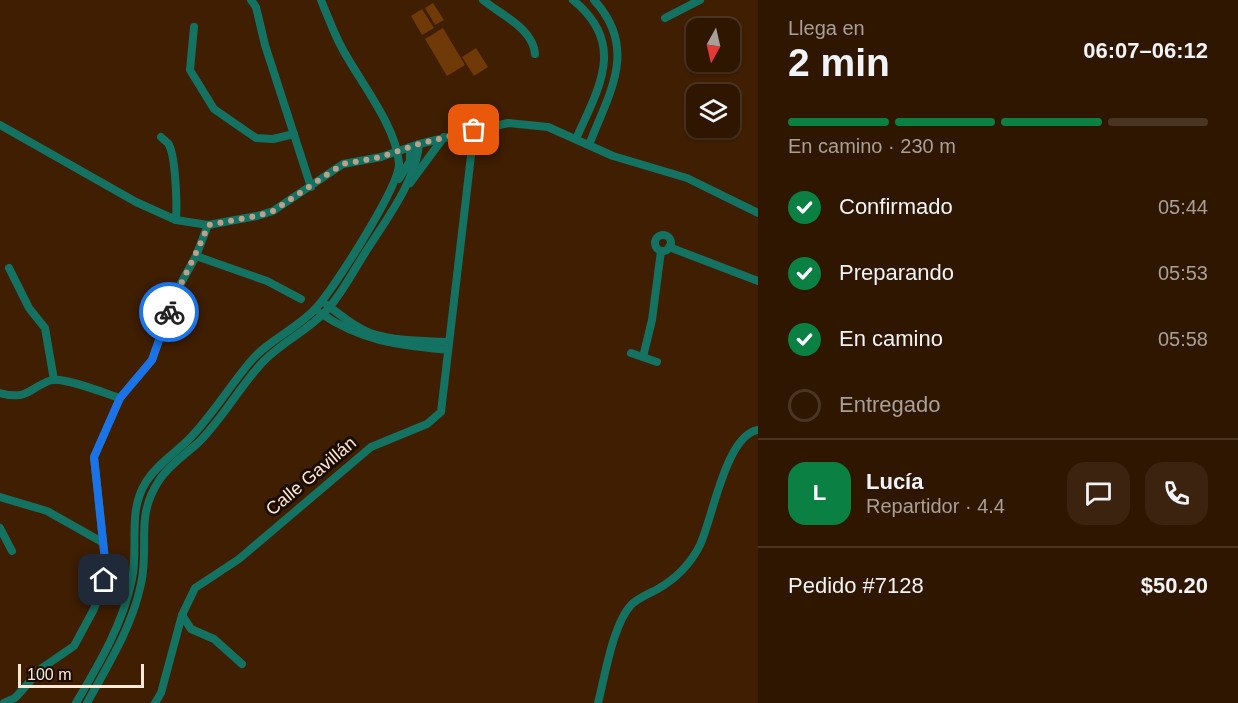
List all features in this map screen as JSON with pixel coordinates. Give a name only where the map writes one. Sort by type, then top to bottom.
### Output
[{"type":"street","points":[[251,0],[256,8],[265,45],[311,187]]},
{"type":"street","points":[[321,0],[342,49],[382,114],[397,151],[399,169],[390,193]]},
{"type":"street","points":[[483,0],[526,33],[532,40],[535,54]]},
{"type":"street","points":[[573,0],[585,10],[597,26],[603,39],[605,57],[603,76],[576,139]]},
{"type":"street","points":[[589,145],[614,82],[618,57],[618,42],[610,20],[594,0]]},
{"type":"street","points":[[665,18],[700,0]]},
{"type":"street","points":[[194,27],[190,70],[214,109],[256,138],[273,139],[294,134]]},
{"type":"street","points":[[0,124],[136,202],[176,220],[208,225],[273,211],[343,164],[381,157],[414,145],[508,123],[548,127],[613,156],[687,178],[758,213]]},
{"type":"street","name":"Calle Gavillán","points":[[155,703],[161,693],[182,615],[195,588],[239,559],[371,447],[427,424],[441,412],[474,130]]},
{"type":"street","points":[[161,137],[168,143],[173,164],[177,201],[176,220]]},
{"type":"street","points":[[87,703],[110,662],[135,606],[144,569],[143,521],[151,493],[166,471],[210,430],[260,365],[326,304],[444,137]]},
{"type":"street","points":[[326,304],[407,167],[414,145]]},
{"type":"street","points":[[399,198],[416,162],[414,145]]},
{"type":"street","points":[[4,703],[15,698],[42,668],[74,646],[90,617],[104,580],[105,560],[94,457],[120,398],[152,360],[175,294],[196,256],[208,225]]},
{"type":"street","points":[[643,357],[665,249],[758,281]]},
{"type":"street","points":[[196,256],[267,281],[302,299]]},
{"type":"street","points":[[9,268],[29,308],[45,328],[51,352],[54,380]]},
{"type":"street","points":[[326,304],[344,319],[370,333],[449,346]]},
{"type":"street","points":[[319,312],[366,338],[395,344],[449,346]]},
{"type":"street","points":[[76,703],[101,660],[126,603],[134,566],[134,517],[141,490],[152,473],[201,426],[260,351],[319,312]]},
{"type":"street","points":[[631,353],[657,362]]},
{"type":"street","points":[[0,393],[14,397],[24,395],[54,380],[120,398]]},
{"type":"street","points":[[598,703],[620,621],[634,602],[671,582],[683,571],[700,544],[734,448],[750,432],[758,430]]},
{"type":"street","points":[[0,497],[46,511],[102,542]]},
{"type":"street","points":[[0,528],[12,551]]},
{"type":"street","points":[[182,615],[191,629],[214,639],[242,664]]},
{"type":"shaded area","points":[[433,3],[444,20],[435,25],[425,8]]},
{"type":"shaded area","points":[[422,9],[434,28],[422,35],[411,16]]},
{"type":"shaded area","points":[[443,28],[465,65],[447,76],[425,39]]},
{"type":"shaded area","points":[[476,48],[488,67],[474,76],[462,57]]},
{"type":"way so far","points":[[169,312],[175,294],[196,256],[208,225],[273,211],[343,164],[381,157],[419,144],[474,130]]},
{"type":"route","points":[[104,580],[105,560],[94,457],[120,398],[152,360],[169,312]]}]
